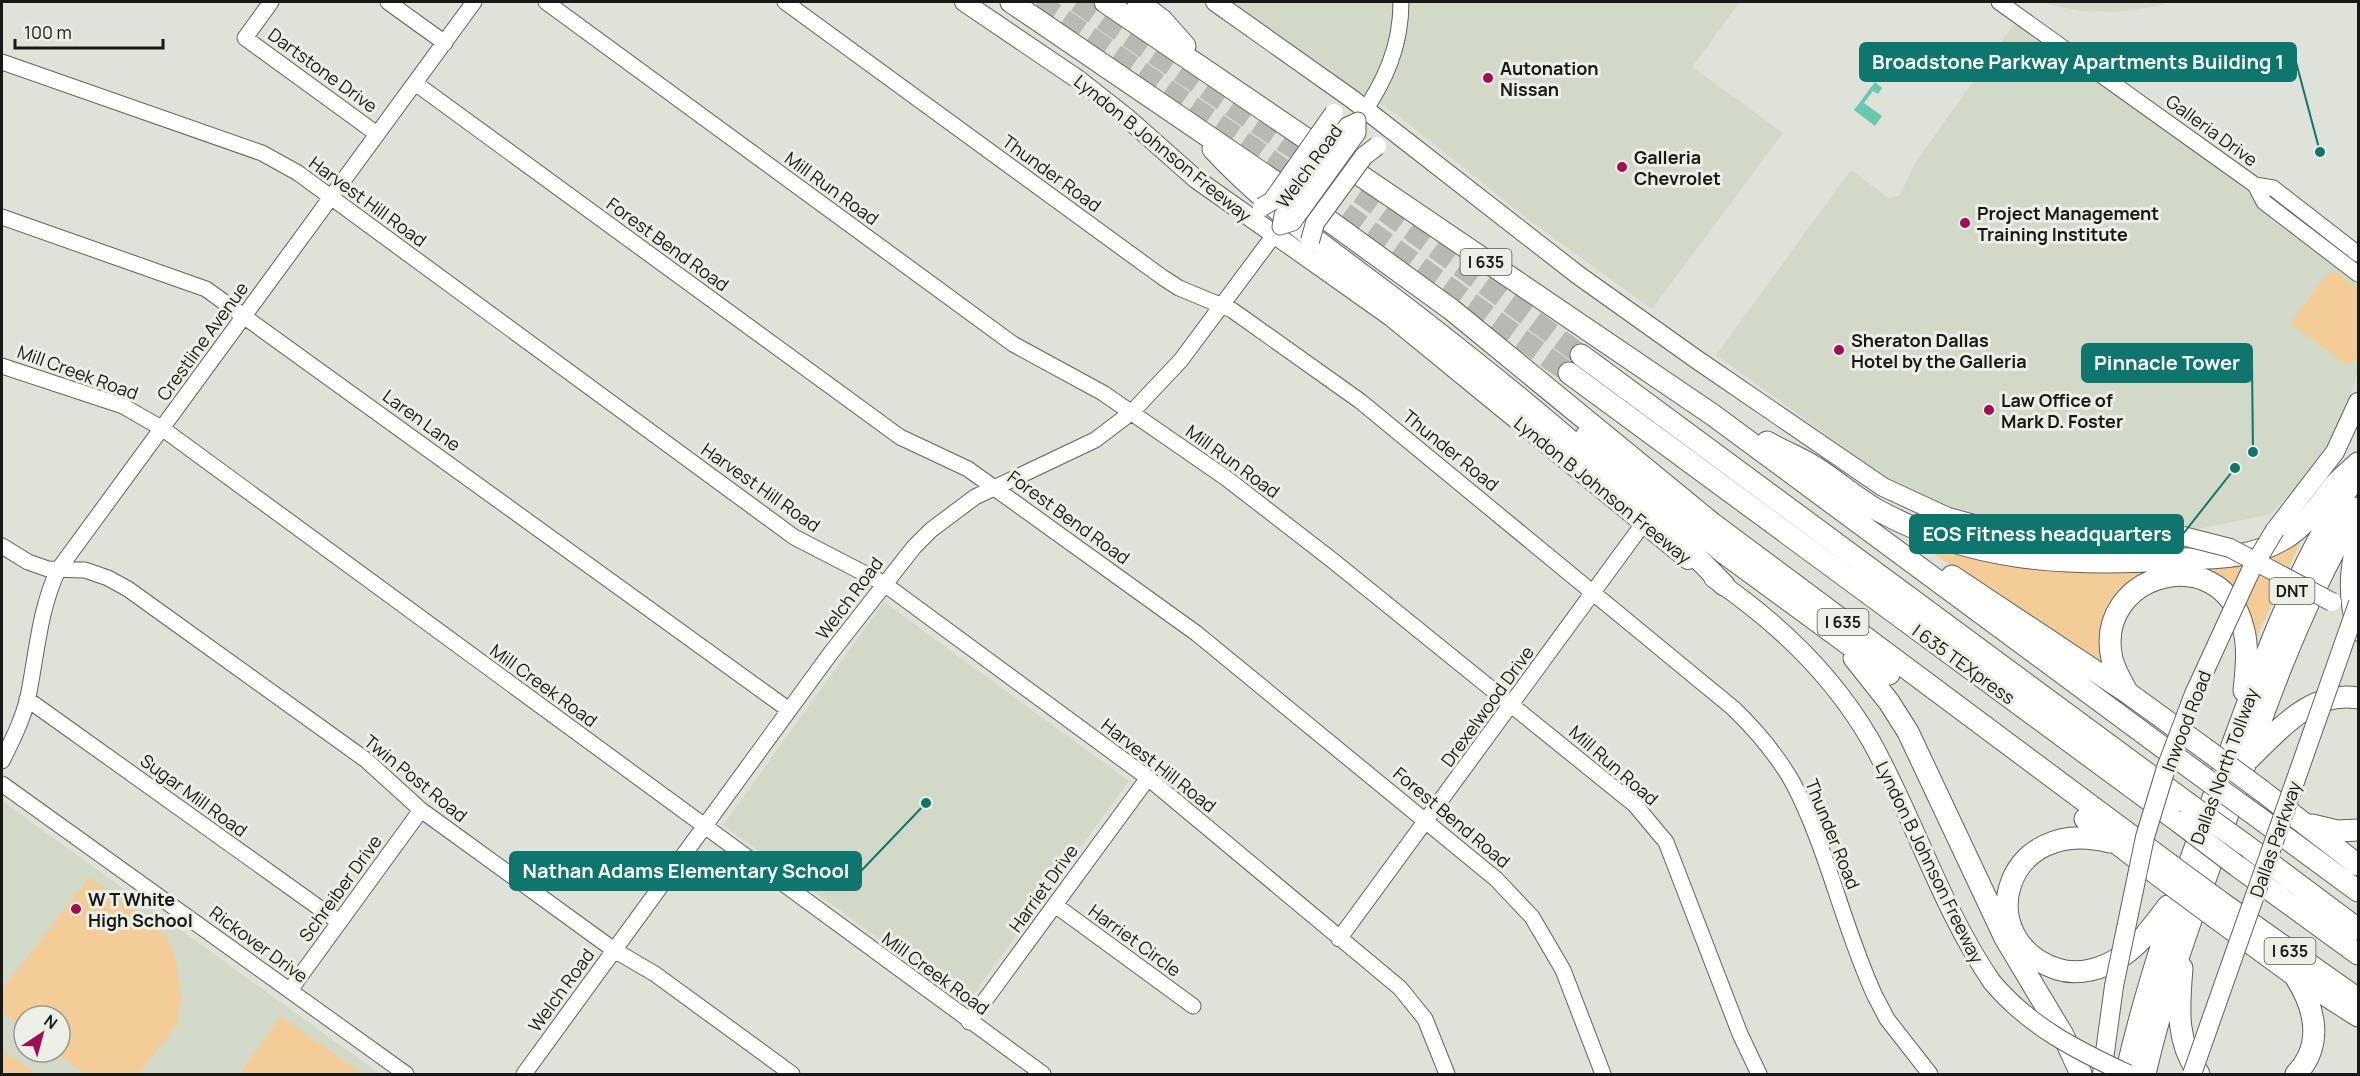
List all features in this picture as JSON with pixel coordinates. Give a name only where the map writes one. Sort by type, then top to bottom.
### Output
[{"type":"highway","name":"Lyndon B Johnson Freeway","points":[[1011,2],[1189,122],[1364,245],[1527,369],[1713,524],[2219,911]]},
{"type":"highway","name":"I 635","points":[[1106,2],[1314,146],[1713,415],[2358,891]]},
{"type":"highway","points":[[1138,2],[1162,20],[1200,65]]},
{"type":"highway","points":[[1189,122],[1236,174],[1323,247],[1491,375],[1677,536],[1724,585]]},
{"type":"highway","name":"I 635 TEXpress","points":[[1581,355],[2358,929]]},
{"type":"highway","points":[[1527,369],[1554,410],[1691,526],[1836,637],[2090,823],[2113,843],[2163,870]]},
{"type":"highway","name":"I 635 TEXpress","points":[[1569,373],[2358,954]]},
{"type":"highway","points":[[1713,415],[1814,466],[1876,510],[1930,536],[1988,553],[2040,560],[2144,561],[2233,558],[2257,553],[2284,539],[2304,524],[2334,486],[2358,463]]},
{"type":"highway","name":"Dallas North Tollway","points":[[2127,1074],[2143,1005],[2177,895],[2267,649],[2296,582],[2327,522],[2358,472]]},
{"type":"highway","name":"Dallas North Tollway","points":[[2145,1074],[2159,1012],[2284,655],[2334,549],[2358,508]]},
{"type":"highway","points":[[2357,617],[2352,603],[2351,586],[2358,541]]},
{"type":"highway","points":[[1891,547],[1935,565],[2128,693],[2308,824],[2358,865]]},
{"type":"highway","points":[[2128,693],[2117,672],[2111,652],[2112,629],[2120,609],[2134,592],[2153,579],[2172,575],[2194,576],[2205,579],[2224,592],[2239,613],[2244,627],[2246,660],[2242,719]]},
{"type":"highway","points":[[1836,637],[1889,702],[1908,732],[2001,930],[2063,1035],[2081,1074]]},
{"type":"highway","points":[[2245,763],[2298,712],[2330,698],[2358,698]]},
{"type":"highway","points":[[2308,824],[2337,831],[2358,830]]},
{"type":"highway","points":[[2113,843],[2085,837],[2058,839],[2037,849],[2018,868],[2008,893],[2009,919],[2018,939],[2033,957],[2062,970],[2091,970],[2106,966],[2135,946],[2177,895]]},
{"type":"highway","points":[[2219,911],[2294,975],[2358,1016]]},
{"type":"highway","name":"I 635","points":[[2219,911],[2358,999]]},
{"type":"highway","points":[[2184,940],[2178,1014],[2183,1046],[2199,1074]]},
{"type":"highway","points":[[2294,975],[2307,996],[2314,1021],[2311,1049],[2296,1074]]},
{"type":"main road","name":"Lyndon B Johnson Freeway","points":[[963,2],[1079,80],[1220,197],[1277,231],[1313,261],[1391,317],[1643,524],[1724,585],[1805,654],[1851,710],[1875,750],[1953,915],[1992,982],[2007,1000],[2041,1028],[2103,1068],[2127,1074]]},
{"type":"main road","points":[[1204,2],[1219,4],[1320,75],[1362,115],[1428,158],[1578,275],[1696,360],[1883,487],[1918,505],[1969,524],[2031,536],[2183,536],[2230,548],[2256,560],[2357,617]]},
{"type":"main road","points":[[1220,197],[1239,206],[1262,207],[1272,201],[1334,112],[1333,95],[1320,75]]},
{"type":"main road","points":[[1313,261],[1310,232],[1364,156],[1377,146],[1397,146],[1428,158]]},
{"type":"main road","name":"Inwood Road","points":[[2103,1068],[2120,954],[2152,814],[2190,703],[2256,560],[2278,525],[2335,452],[2358,402]]},
{"type":"main road","name":"Dallas Parkway","points":[[2192,1074],[2357,617]]},
{"type":"street","name":"Dartstone Drive","points":[[272,2],[245,38],[377,134]]},
{"type":"street","points":[[388,2],[445,43]]},
{"type":"street","name":"Crestline Avenue","points":[[2,761],[14,737],[27,699],[47,593],[58,570],[474,2]]},
{"type":"street","name":"Mill Run Road","points":[[546,2],[1012,344],[1132,412],[1226,478],[1332,560],[1635,805],[1666,843],[1759,1074]]},
{"type":"street","name":"Thunder Road","points":[[785,2],[1162,277],[1232,310],[1360,401],[1733,708],[1774,754],[1792,782],[1806,811],[1875,996],[1887,1019],[1923,1072]]},
{"type":"street","name":"Welch Road","points":[[532,1072],[614,950],[789,710],[883,584],[931,530],[975,497],[1095,440],[1132,412],[1168,375],[1277,231],[1281,215],[1347,125],[1362,115],[1393,59],[1400,31],[1401,2]]},
{"type":"street","name":"Galleria Drive","points":[[1999,2],[2255,185],[2273,188],[2358,254]]},
{"type":"street","name":"Harvest Hill Road","points":[[2,62],[262,153],[298,173],[794,537],[883,584],[1148,778],[1414,1003],[1425,1019],[1447,1074]]},
{"type":"street","name":"Forest Bend Road","points":[[415,83],[900,437],[954,461],[994,487],[1234,662],[1427,821],[1496,879],[1532,917],[1563,970],[1604,1074]]},
{"type":"street","name":"Galleria Drive","points":[[2255,185],[2264,202],[2358,274]]},
{"type":"street","name":"Laren Lane","points":[[2,217],[189,282],[206,290],[789,710]]},
{"type":"street","name":"Mill Creek Road","points":[[2,366],[123,406],[163,429],[969,1022],[1043,1074]]},
{"type":"street","name":"Drexelwood Drive","points":[[1339,939],[1512,706],[1643,524]]},
{"type":"street","name":"Twin Post Road","points":[[2,546],[28,562],[58,570],[85,570],[128,589],[366,760],[421,810],[614,950],[655,974],[792,1074]]},
{"type":"street","name":"Sugar Mill Road","points":[[27,699],[339,922]]},
{"type":"street","name":"Harriet Drive","points":[[969,1022],[1148,778]]},
{"type":"street","name":"Rickover Drive","points":[[2,784],[406,1074]]},
{"type":"street","name":"Schreiber Drive","points":[[290,990],[421,810]]},
{"type":"street","name":"Harriet Circle","points":[[1055,905],[1193,1006]]},
{"type":"shaded area","points":[[1230,2],[1740,2],[1692,67],[1783,133],[1652,309],[1525,217],[1399,116],[1349,85]]},
{"type":"shaded area","points":[[2040,2],[2171,2],[2114,12],[2080,11]]},
{"type":"shaded area","points":[[2018,19],[2198,153],[2358,280],[2358,372],[2347,406],[2318,462],[2271,514],[2192,530],[2019,527],[1947,509],[1895,484],[1716,355],[1851,170],[1890,199],[1900,195],[1915,163]]},
{"type":"shaded area","points":[[1875,82],[1882,88],[1878,94],[1873,91],[1864,103],[1882,116],[1875,126],[1854,110]]},
{"type":"shaded area","points":[[2329,272],[2338,273],[2358,289],[2358,359],[2347,365],[2290,323]]},
{"type":"shaded area","points":[[1899,529],[2141,567],[2144,577],[2128,585],[2109,677]]},
{"type":"shaded area","points":[[2298,536],[2302,539],[2254,643],[2195,565]]},
{"type":"shaded area","points":[[884,602],[1129,781],[967,1003],[723,825]]},
{"type":"shaded area","name":"W T White High School","points":[[2,801],[380,1074],[2,1074]]},
{"type":"shaded area","points":[[90,877],[167,936],[177,965],[181,997],[178,1023],[139,1074],[85,1074],[71,1064],[72,1004],[12,1004],[12,1020],[2,1012],[2,989]]},
{"type":"shaded area","points":[[281,1016],[362,1074],[240,1074]]},
{"type":"shaded area","points":[[2,1049],[12,1056],[12,1064],[22,1064],[36,1074],[2,1074]]},
{"type":"tunnel","points":[[1038,2],[1252,147],[1569,373]]},
{"type":"tunnel","points":[[1077,2],[1361,194],[1581,355]]},
{"type":"place","name":"Autonation Nissan","points":[[1488,78]]},
{"type":"place","name":"Broadstone Parkway Apartments Building 1","points":[[2320,152]]},
{"type":"place","name":"Galleria Chevrolet","points":[[1622,167]]},
{"type":"place","name":"Project Management Training Institute","points":[[1965,223]]},
{"type":"place","name":"Sheraton Dallas Hotel by the Galleria","points":[[1839,350]]},
{"type":"place","name":"Law Office of Mark D. Foster","points":[[1989,410]]},
{"type":"place","name":"Pinnacle Tower","points":[[2253,452]]},
{"type":"place","name":"EOS Fitness headquarters","points":[[2235,468]]},
{"type":"place","name":"Nathan Adams Elementary School","points":[[926,803]]},
{"type":"place","name":"W T White High School","points":[[76,909]]}]
